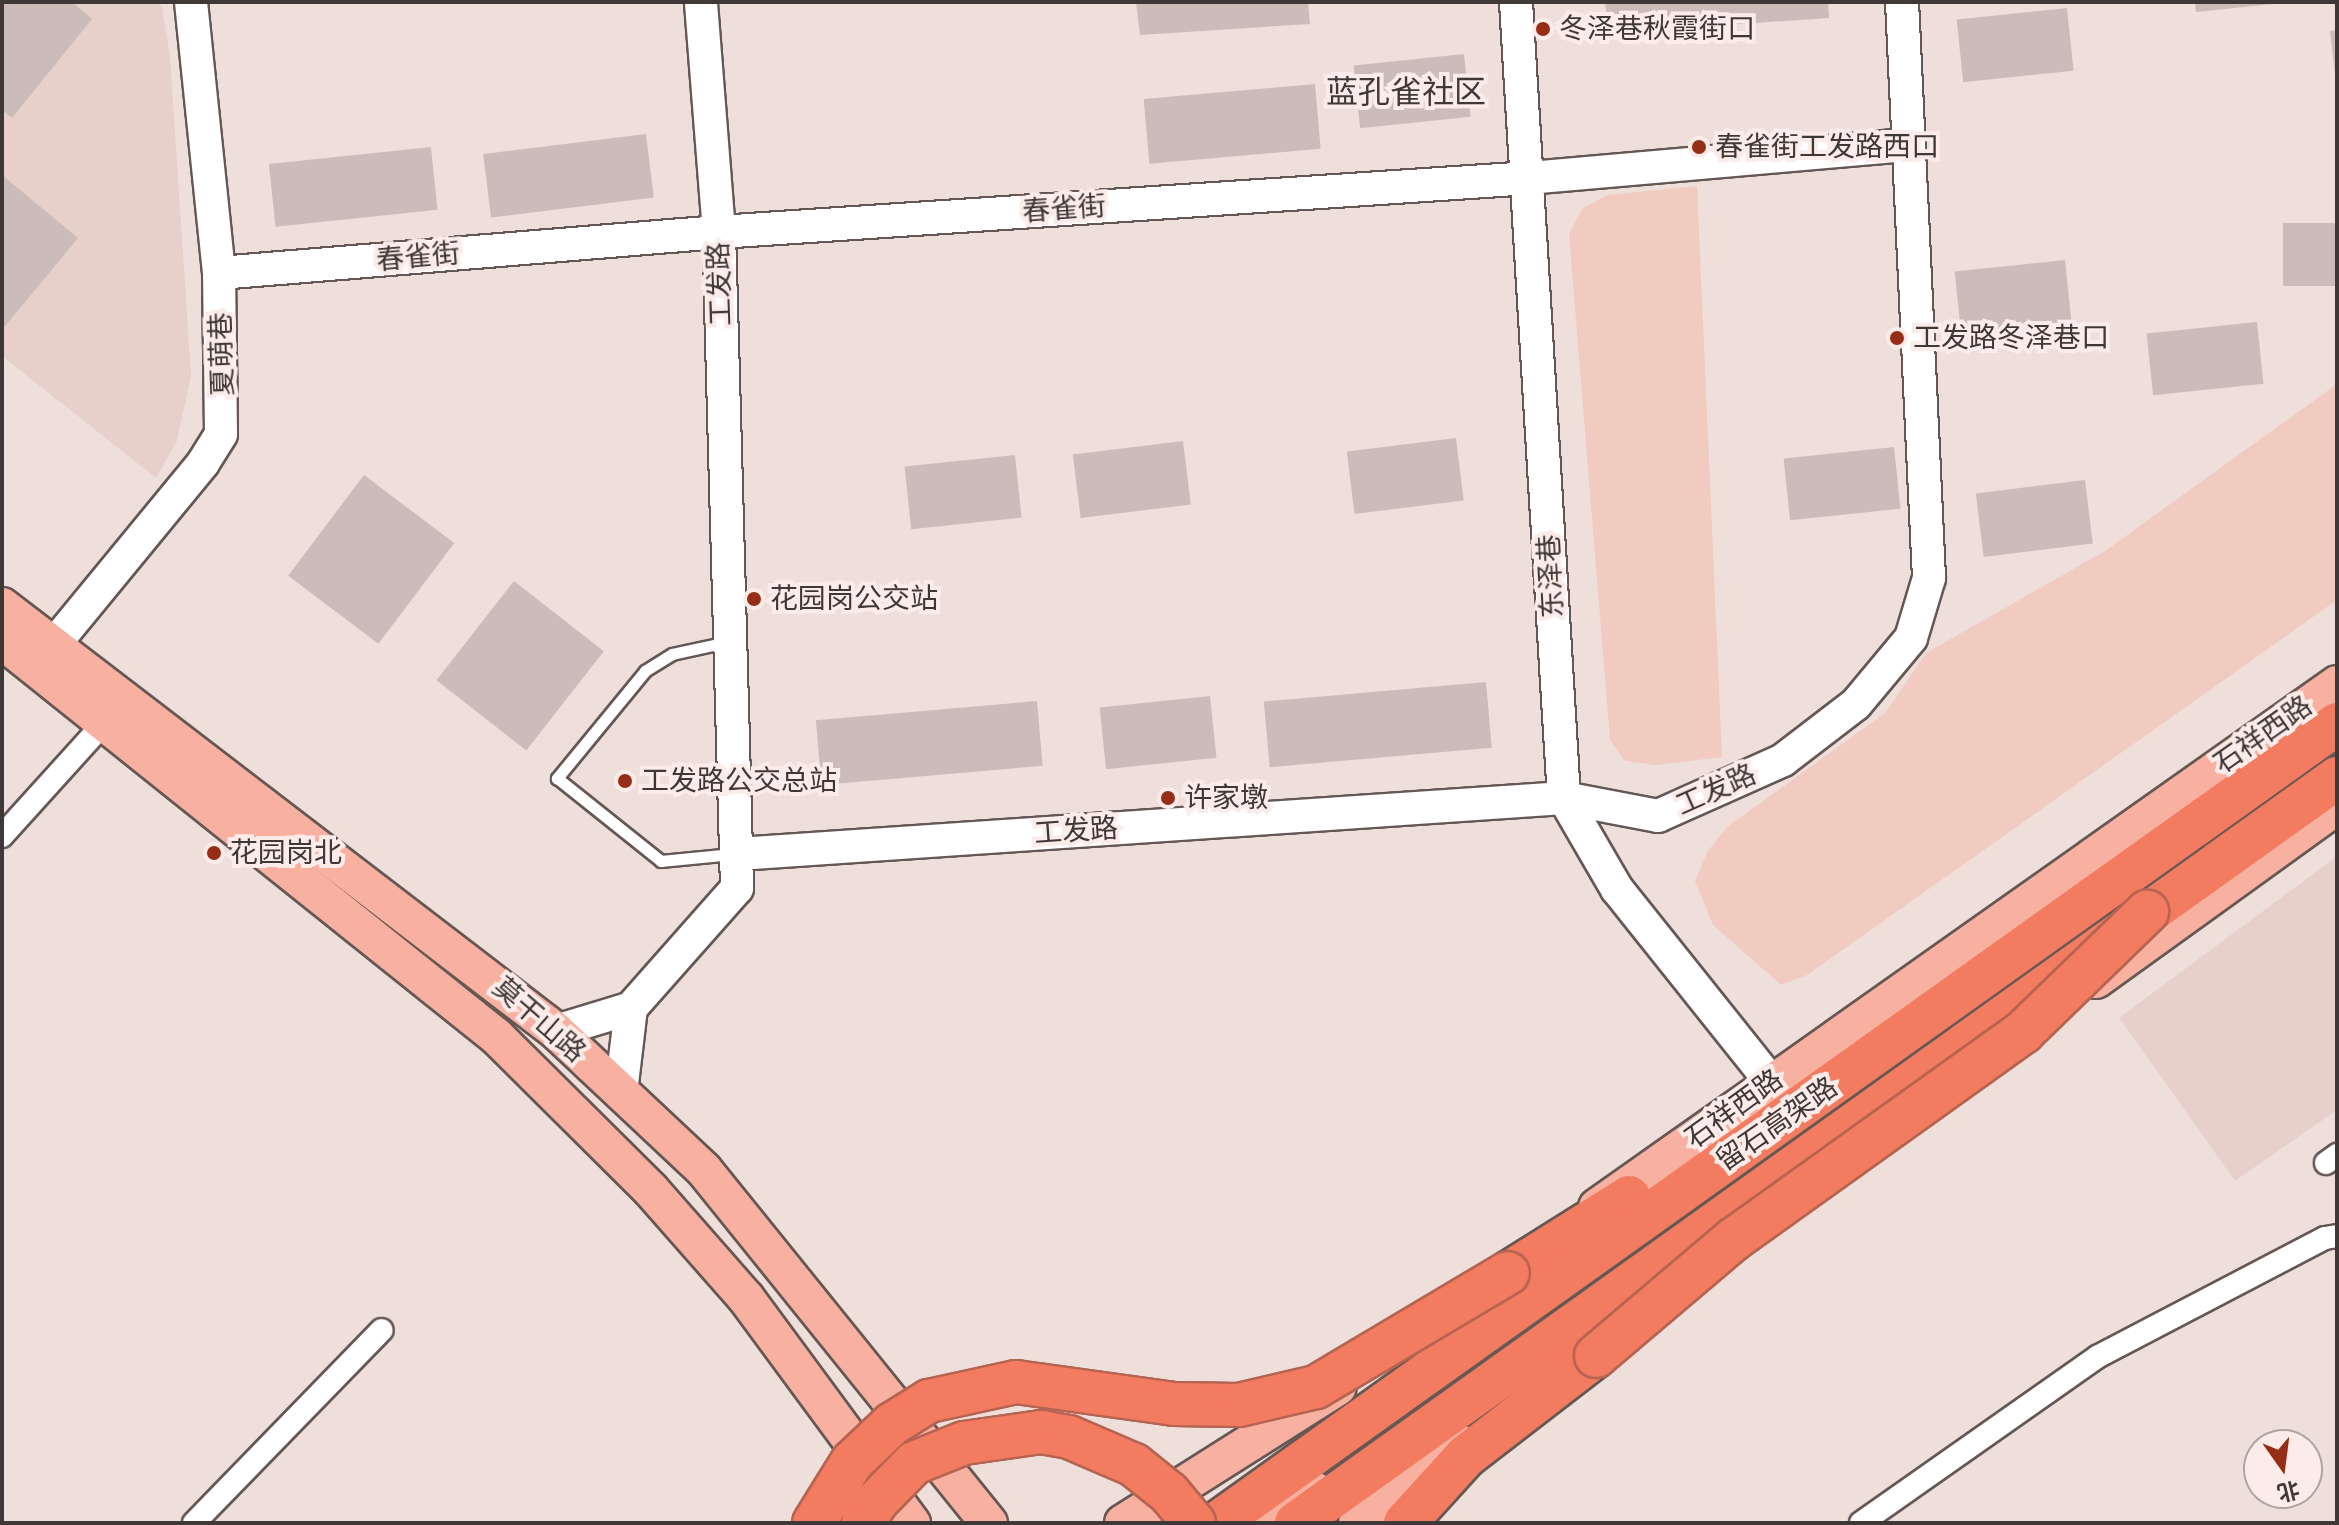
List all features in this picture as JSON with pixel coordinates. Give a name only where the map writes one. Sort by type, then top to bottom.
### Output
[{"type":"highway","name":"留石高架路","points":[[1217,1523],[2337,727]]},
{"type":"highway","name":"留石高架路","points":[[1296,1523],[2337,778]]},
{"type":"highway","points":[[1405,1523],[1466,1456],[1596,1356],[1734,1239],[2023,1032],[2147,912]]},
{"type":"highway","points":[[814,1523],[852,1462],[892,1424],[929,1401],[971,1389],[1016,1382],[1174,1404],[1239,1405],[1316,1387],[1899,1037]]},
{"type":"highway","points":[[863,1523],[876,1502],[914,1463],[964,1443],[1041,1432],[1069,1437],[1134,1465],[1169,1493],[1194,1523]]},
{"type":"main road","name":"莫干山路","points":[[2,606],[556,1031],[704,1170],[989,1523]]},
{"type":"main road","name":"莫干山路","points":[[2,641],[507,1047],[651,1190],[746,1298],[912,1523]]},
{"type":"main road","name":"石祥西路","points":[[1123,1523],[1408,1343],[1771,1082],[2337,684]]},
{"type":"main road","points":[[1268,1523],[1462,1369],[2337,727]]},
{"type":"main road","points":[[1225,1523],[1462,1369],[2337,764]]},
{"type":"main road","points":[[1357,1523],[2337,806]]},
{"type":"street","name":"夏萌巷","points":[[52,647],[203,463],[221,434],[219,273],[191,2]]},
{"type":"street","name":"工发路","points":[[631,1008],[737,888],[719,232],[701,2]]},
{"type":"street","name":"东泽巷","points":[[1516,2],[1564,798],[1617,889],[1771,1082]]},
{"type":"street","name":"工发路","points":[[738,854],[1564,798],[1658,816],[1783,760],[1856,704],[1911,638],[1929,578],[1902,2]]},
{"type":"street","name":"春雀街","points":[[219,273],[719,232],[1529,178],[1908,145]]},
{"type":"street","points":[[2,836],[104,723]]},
{"type":"street","points":[[556,1031],[631,1008],[621,1092]]},
{"type":"street","points":[[1861,1523],[2097,1357],[2325,1238],[2337,1236]]},
{"type":"street","points":[[194,1523],[382,1330]]},
{"type":"lane","points":[[731,641],[672,654],[645,671],[557,778],[661,861],[738,854]]},
{"type":"shaded area","points":[[2,2],[158,2],[162,7],[170,56],[191,375],[177,441],[156,478],[2,356]]},
{"type":"shaded area","points":[[1697,186],[1722,757],[1656,765],[1625,761],[1610,740],[1569,234],[1582,209],[1607,195]]},
{"type":"shaded area","points":[[2337,384],[2337,600],[1807,975],[1781,985],[1713,925],[1695,881],[1708,851],[1727,827],[1885,713],[1926,653],[2105,551]]},
{"type":"shaded area","points":[[2337,856],[2337,1110],[2235,1181],[2119,1018]]},
{"type":"building","points":[[2,2],[72,2],[92,19],[12,118],[2,110]]},
{"type":"building","points":[[1136,2],[1308,2],[1310,24],[1140,35]]},
{"type":"building","points":[[1605,2],[1828,2],[1829,18],[1609,33]]},
{"type":"building","points":[[2195,2],[2273,2],[2273,4],[2196,12]]},
{"type":"building","points":[[2067,8],[2074,71],[1963,82],[1957,20]]},
{"type":"building","points":[[2337,30],[2337,74],[2335,74],[2330,31]]},
{"type":"building","points":[[1464,54],[1471,117],[1360,128],[1354,66]]},
{"type":"building","points":[[1315,84],[1321,149],[1149,164],[1144,99]]},
{"type":"building","points":[[646,134],[654,198],[491,218],[483,154]]},
{"type":"building","points":[[431,147],[438,210],[275,227],[269,164]]},
{"type":"building","points":[[2,175],[78,238],[2,330]]},
{"type":"building","points":[[2283,223],[2337,223],[2337,286],[2283,286]]},
{"type":"building","points":[[2065,260],[2072,323],[1961,334],[1955,272]]},
{"type":"building","points":[[2257,322],[2263,384],[2153,395],[2147,334]]},
{"type":"building","points":[[1456,438],[1464,501],[1354,514],[1347,451]]},
{"type":"building","points":[[1183,441],[1191,505],[1081,518],[1073,455]]},
{"type":"building","points":[[1894,447],[1900,509],[1790,520],[1784,459]]},
{"type":"building","points":[[1015,455],[1022,518],[911,529],[905,467]]},
{"type":"building","points":[[364,475],[454,543],[378,644],[288,576]]},
{"type":"building","points":[[2085,480],[2093,544],[1984,557],[1976,493]]},
{"type":"building","points":[[514,581],[604,651],[526,750],[436,680]]},
{"type":"building","points":[[1486,682],[1492,748],[1270,767],[1264,701]]},
{"type":"building","points":[[1210,696],[1216,758],[1106,769],[1100,708]]},
{"type":"building","points":[[1037,701],[1043,766],[822,785],[816,720]]},
{"type":"place","name":"冬泽巷秋霞街口","points":[[1543,29]]},
{"type":"place","name":"春雀街工发路西口","points":[[1699,147]]},
{"type":"place","name":"工发路冬泽巷口","points":[[1897,338]]},
{"type":"place","name":"花园岗公交站","points":[[754,599]]},
{"type":"place","name":"工发路公交总站","points":[[625,781]]},
{"type":"place","name":"许家墩","points":[[1168,798]]},
{"type":"place","name":"花园岗北","points":[[214,853]]},
{"type":"district","name":"蓝孔雀社区","points":[[1406,92]]}]
